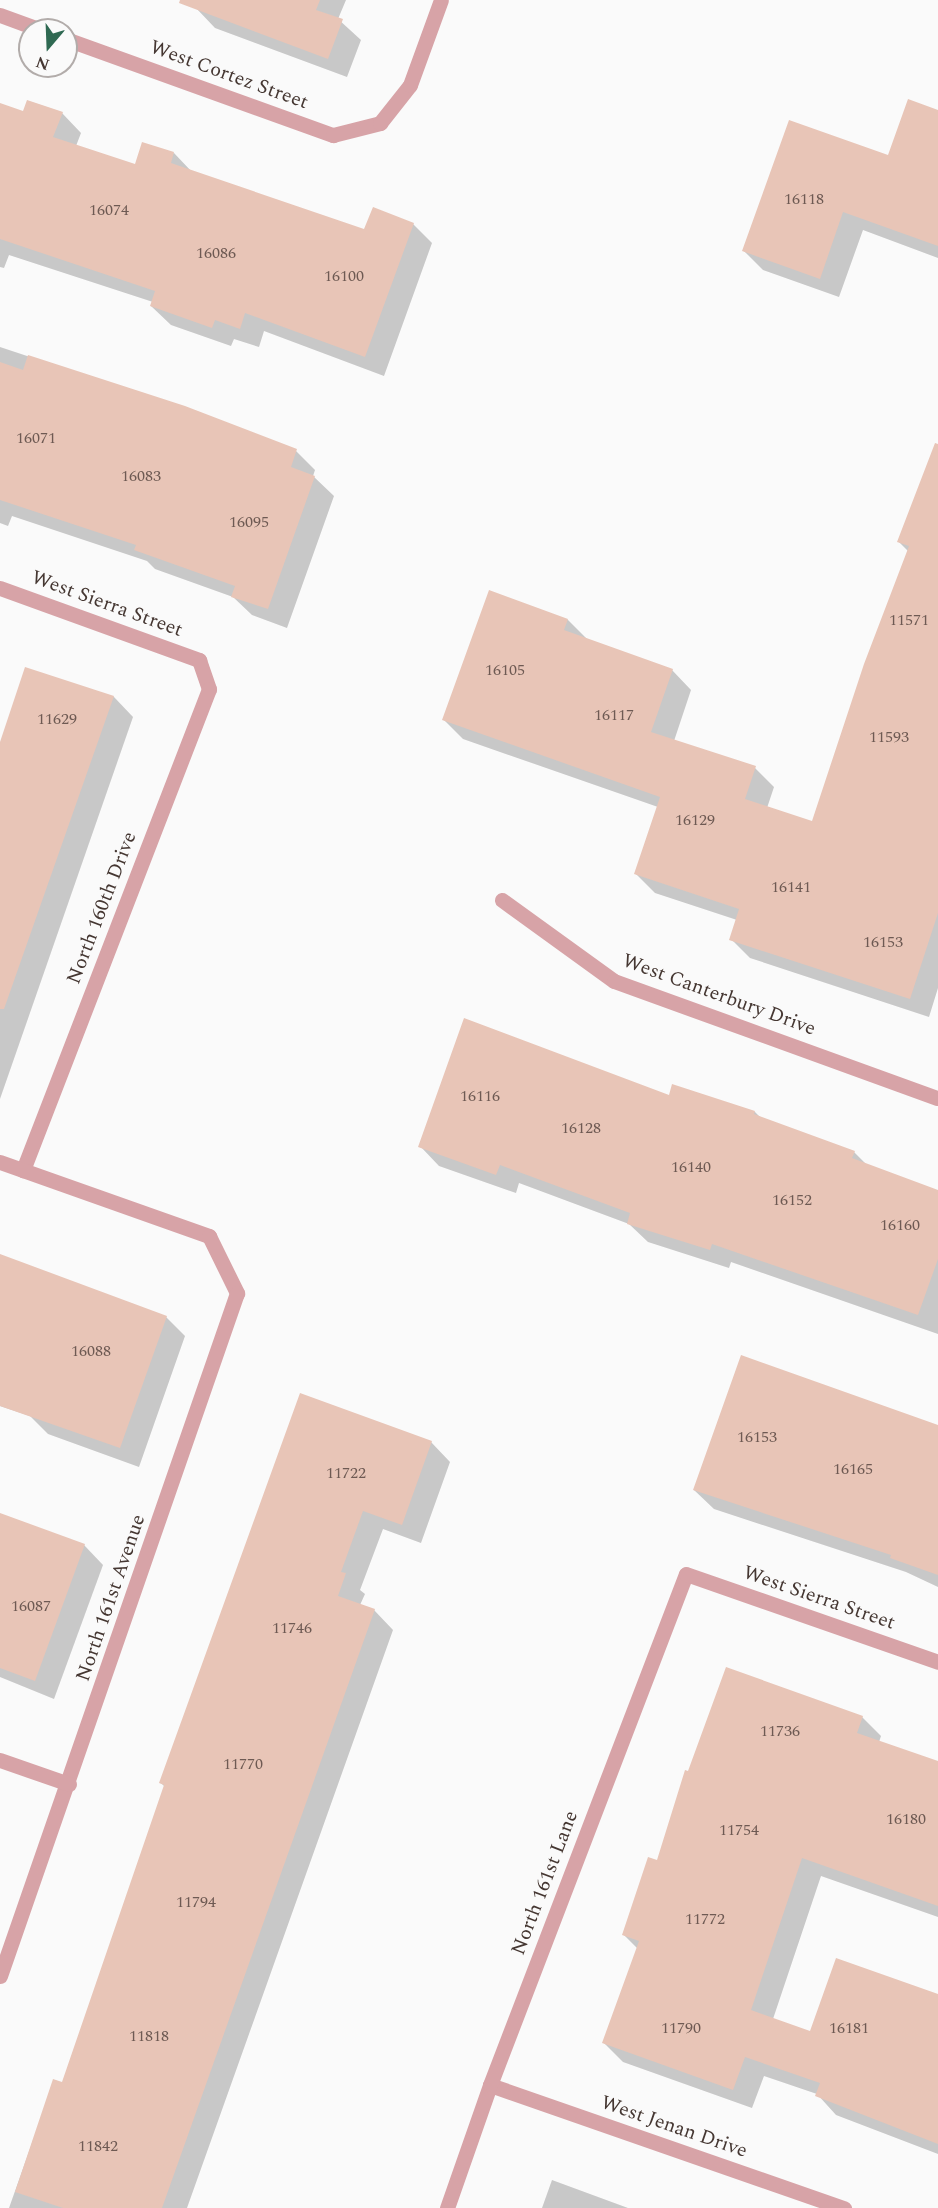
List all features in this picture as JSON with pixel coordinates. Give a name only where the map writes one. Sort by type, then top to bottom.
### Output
[{"type":"street","name":"West Cortez Street","points":[[78,43],[333,135],[380,123],[410,86],[441,0]]},
{"type":"street","points":[[0,15],[18,22]]},
{"type":"street","name":"West Sierra Street","points":[[0,588],[199,660]]},
{"type":"street","name":"North 160th Drive","points":[[24,1170],[209,689],[199,660]]},
{"type":"street","name":"West Canterbury Drive","points":[[502,900],[614,981],[938,1098]]},
{"type":"street","points":[[0,1162],[24,1170]]},
{"type":"street","name":"North 161st Avenue","points":[[0,1976],[69,1784],[237,1293],[209,1236],[24,1170]]},
{"type":"street","name":"West Sierra Street","points":[[686,1574],[938,1662]]},
{"type":"street","name":"North 161st Lane","points":[[447,2208],[490,2085],[686,1574]]},
{"type":"street","points":[[0,1760],[69,1784]]},
{"type":"street","name":"West Jenan Drive","points":[[490,2085],[844,2208]]},
{"type":"building","points":[[180,0],[320,0],[316,10],[343,19],[328,59],[179,3]]},
{"type":"building","points":[[908,99],[938,110],[938,246],[843,212],[820,279],[742,251],[789,120],[888,155]]},
{"type":"building","points":[[27,100],[63,112],[53,137],[135,164],[142,142],[174,152],[171,163],[364,229],[373,207],[414,223],[365,357],[245,313],[240,329],[215,320],[212,328],[150,306],[155,291],[0,239],[0,103],[23,111]]},
{"type":"building","points":[[28,355],[185,406],[297,449],[291,467],[315,476],[268,609],[231,597],[235,586],[134,550],[136,545],[0,500],[0,362],[23,370]]},
{"type":"building","points":[[935,443],[938,444],[938,913],[910,999],[729,940],[739,909],[634,874],[660,797],[442,720],[489,590],[568,619],[564,630],[673,669],[651,732],[756,766],[745,799],[812,821],[864,664],[909,546],[897,542]]},
{"type":"building","points":[[25,667],[114,696],[4,1009],[0,1009],[0,742]]},
{"type":"building","points":[[464,1018],[669,1095],[672,1084],[755,1111],[754,1114],[855,1151],[852,1158],[938,1190],[938,1259],[918,1315],[712,1244],[710,1250],[627,1224],[630,1213],[500,1165],[496,1175],[418,1147]]},
{"type":"building","points":[[0,1254],[167,1316],[120,1448],[0,1406]]},
{"type":"building","points":[[741,1355],[938,1425],[938,1575],[890,1558],[891,1555],[693,1490]]},
{"type":"building","points":[[300,1393],[432,1441],[402,1525],[363,1511],[341,1572],[346,1573],[338,1596],[375,1609],[162,2208],[63,2208],[15,2192],[53,2079],[62,2082],[164,1785],[159,1783]]},
{"type":"building","points":[[0,1513],[85,1544],[35,1681],[0,1668]]},
{"type":"building","points":[[726,1667],[863,1716],[857,1733],[938,1761],[938,1906],[802,1858],[751,2010],[810,2031],[836,1958],[938,1994],[938,2144],[815,2096],[820,2083],[745,2057],[733,2090],[602,2043],[639,1941],[622,1935],[648,1857],[657,1860],[685,1770],[688,1771]]}]
